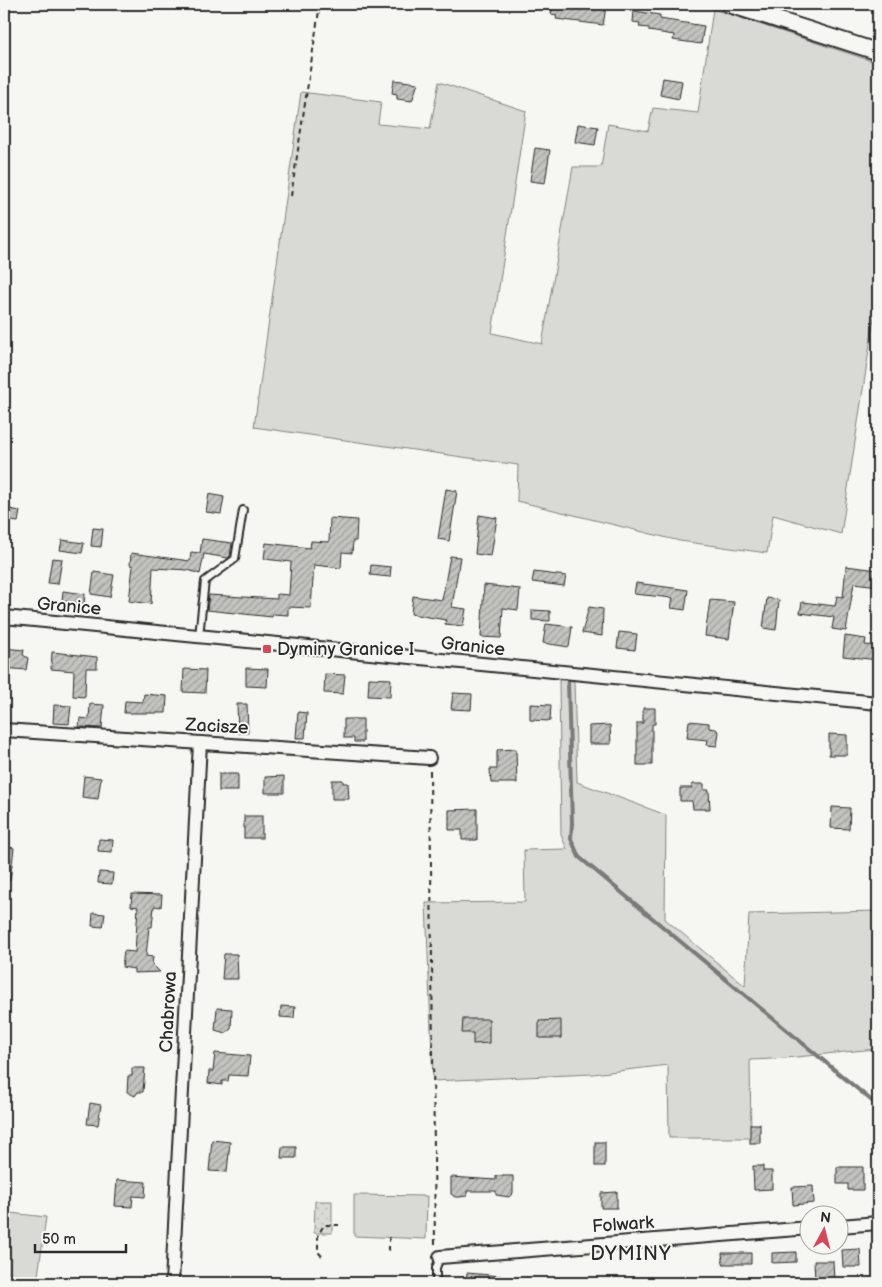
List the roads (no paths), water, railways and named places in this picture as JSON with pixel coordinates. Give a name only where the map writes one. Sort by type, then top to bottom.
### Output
[{"type":"street","points":[[728,4],[878,52]]},
{"type":"street","name":"Granice","points":[[4,617],[878,703]]},
{"type":"street","name":"Zacisze","points":[[4,730],[429,758]]},
{"type":"street","name":"Chabrowa","points":[[172,1283],[200,743]]},
{"type":"street","points":[[850,1225],[878,1223]]},
{"type":"street","name":"Folwark","points":[[437,1251],[800,1229]]},
{"type":"lane","points":[[199,636],[205,581],[235,559],[243,510]]},
{"type":"lane","points":[[436,1283],[437,1251]]},
{"type":"waterway","points":[[568,681],[571,839],[579,857],[878,1106]]},
{"type":"place","name":"Dyminy Granice I","points":[[267,649]]},
{"type":"district","name":"DYMINY","points":[[631,1253]]}]
